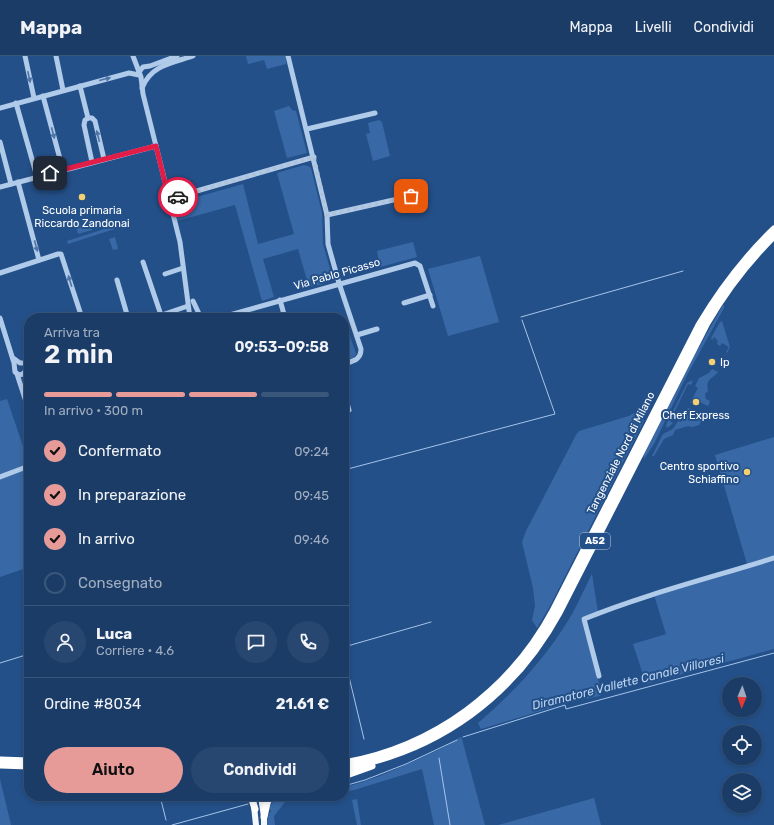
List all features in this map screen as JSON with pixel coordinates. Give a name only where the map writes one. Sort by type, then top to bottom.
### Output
[{"type":"highway","name":"Tangenziale Nord di Milano","points":[[349,762],[400,747],[447,725],[488,694],[506,677],[526,654],[541,633],[555,607],[678,364],[702,321],[734,273],[774,229]]},
{"type":"highway","name":"Tangenziale Nord di Milano","points":[[349,767],[386,758],[418,746],[456,725],[484,705],[515,675],[537,648],[564,603],[706,323],[735,281],[774,236]]},
{"type":"highway","name":"A52","points":[[349,774],[410,752],[418,746]]},
{"type":"highway","points":[[0,760],[24,761]]},
{"type":"highway","points":[[0,765],[24,766]]},
{"type":"highway","points":[[253,801],[255,810]]},
{"type":"highway","points":[[264,817],[268,801]]},
{"type":"main road","points":[[262,801],[264,825]]},
{"type":"main road","points":[[255,810],[256,825]]},
{"type":"street","points":[[24,56],[34,98]]},
{"type":"street","points":[[56,56],[63,90]]},
{"type":"street","points":[[133,56],[142,72],[144,79],[149,77]]},
{"type":"street","points":[[142,72],[177,56]]},
{"type":"street","points":[[142,89],[149,77],[160,66],[193,56]]},
{"type":"street","points":[[288,56],[327,215],[328,244],[361,349],[359,357],[356,360],[349,362]]},
{"type":"street","points":[[0,108],[129,73],[150,70],[149,77]]},
{"type":"street","points":[[142,72],[142,89],[180,242],[189,313]]},
{"type":"street","points":[[80,86],[88,118]]},
{"type":"street","points":[[43,96],[63,170]]},
{"type":"street","points":[[16,103],[37,177]]},
{"type":"street","points":[[307,129],[375,113]]},
{"type":"street","points":[[88,118],[92,118],[95,121],[104,159]]},
{"type":"street","points":[[88,118],[85,120],[84,125],[92,162]]},
{"type":"street","points":[[0,142],[11,184]]},
{"type":"street","points":[[0,186],[156,146]]},
{"type":"street","points":[[169,199],[314,157]]},
{"type":"street","points":[[18,182],[39,260]]},
{"type":"street","points":[[327,215],[411,196]]},
{"type":"street","points":[[0,273],[58,254],[63,256],[80,313]]},
{"type":"street","points":[[144,262],[160,313]]},
{"type":"street","name":"Via Pablo Picasso","points":[[237,313],[339,283],[415,263],[420,266],[433,306]]},
{"type":"street","points":[[165,274],[183,268]]},
{"type":"street","points":[[117,280],[127,313]]},
{"type":"street","points":[[404,303],[430,295]]},
{"type":"street","points":[[280,300],[284,313]]},
{"type":"street","points":[[193,301],[199,313]]},
{"type":"street","points":[[167,313],[188,306]]},
{"type":"street","points":[[0,318],[15,367],[14,370],[17,374],[24,395]]},
{"type":"street","points":[[357,335],[377,329]]},
{"type":"street","points":[[11,356],[15,360],[22,363]]},
{"type":"street","points":[[15,367],[16,364],[22,363]]},
{"type":"street","points":[[17,374],[24,371]]},
{"type":"street","points":[[21,385],[24,376]]},
{"type":"street","points":[[0,477],[24,468]]},
{"type":"street","points":[[599,676],[584,618],[646,597],[774,558]]},
{"type":"shaded area","points":[[246,56],[286,56],[286,64],[267,69],[264,60],[248,64]]},
{"type":"shaded area","points":[[289,106],[292,110],[296,111],[307,153],[287,158],[274,111]]},
{"type":"shaded area","points":[[379,120],[382,122],[390,156],[373,161],[366,134],[370,133],[368,123]]},
{"type":"shaded area","points":[[304,165],[311,168],[322,213],[323,244],[332,276],[326,283],[309,287],[298,249],[263,259],[274,297],[262,301],[235,205],[177,221],[175,205],[179,202],[243,184],[258,244],[294,234],[277,173]]},
{"type":"shaded area","points":[[126,222],[127,225],[68,244],[67,241]]},
{"type":"shaded area","points":[[90,223],[92,230],[78,234],[76,227]]},
{"type":"shaded area","points":[[115,237],[118,249],[113,250],[109,239]]},
{"type":"shaded area","points":[[413,242],[417,257],[380,267],[377,251]]},
{"type":"shaded area","points":[[480,256],[499,322],[448,336],[428,269]]},
{"type":"shaded area","points":[[723,305],[724,308],[686,377],[654,444],[644,459],[644,454],[693,358]]},
{"type":"shaded area","points":[[722,321],[730,347],[727,353],[726,352],[729,347],[722,343],[720,346],[717,344],[718,341],[714,337],[712,340],[711,338]]},
{"type":"shaded area","points":[[349,333],[356,354],[353,358],[349,359]]},
{"type":"shaded area","points":[[712,369],[718,372],[708,382],[708,392],[705,393],[706,399],[710,401],[708,406],[696,400],[694,404],[690,403],[698,388],[695,386],[699,378],[709,373]]},
{"type":"shaded area","points":[[693,380],[691,385],[688,384],[670,421],[673,423],[667,428],[666,425],[687,383]]},
{"type":"shaded area","points":[[7,399],[24,449],[24,569],[0,577],[0,401]]},
{"type":"shaded area","points":[[688,408],[691,409],[689,414],[700,420],[702,417],[703,418],[699,425],[693,427],[688,426],[675,430],[673,435],[664,439],[654,456],[652,456],[663,434],[673,429],[678,421],[681,422]]},
{"type":"shaded area","points":[[641,409],[644,421],[551,604],[537,628],[532,620],[535,606],[533,588],[522,542],[526,531],[579,431],[629,416]]},
{"type":"shaded area","points":[[774,437],[774,556],[747,564],[715,455]]},
{"type":"shaded area","points":[[774,560],[774,649],[646,684],[633,644],[666,634],[654,595]]},
{"type":"shaded area","points":[[592,574],[598,612],[581,618],[602,693],[600,696],[570,702],[481,729],[478,723],[503,701],[526,677],[557,638],[573,612]]},
{"type":"shaded area","points":[[460,737],[462,739],[485,825],[434,825],[422,769],[349,791],[349,786],[395,770],[452,743]]},
{"type":"shaded area","points":[[0,779],[11,825],[0,825]]},
{"type":"shaded area","points":[[594,798],[601,825],[498,825]]},
{"type":"shaded area","points":[[357,799],[361,825],[357,825],[352,800]]},
{"type":"shaded area","points":[[275,801],[290,801],[285,802],[274,816],[275,825],[267,825],[268,817],[271,811],[269,808]]},
{"type":"waterway","points":[[521,317],[683,271]]},
{"type":"waterway","points":[[349,469],[555,414],[522,320]]},
{"type":"waterway","points":[[349,646],[431,622]]},
{"type":"waterway","name":"Diramatore Vallette Canale Villoresi","points":[[463,737],[565,705],[566,709],[774,653]]},
{"type":"waterway","points":[[0,663],[24,656]]},
{"type":"waterway","points":[[349,677],[364,739]]},
{"type":"waterway","points":[[349,785],[406,764],[457,740]]},
{"type":"waterway","points":[[439,758],[450,825]]},
{"type":"waterway","points":[[161,801],[166,820]]},
{"type":"waterway","points":[[172,825],[248,804]]},
{"type":"way so far","points":[[178,197],[314,157],[327,215],[411,196]]},
{"type":"place","name":"Scuola primaria Riccardo Zandonai","points":[[82,197]]},
{"type":"place","name":"Ip","points":[[712,362]]},
{"type":"place","name":"Chef Express","points":[[696,402]]},
{"type":"place","name":"Centro sportivo Schiaffino","points":[[747,472]]},
{"type":"route","points":[[50,173],[156,146],[169,199],[178,197]]}]
